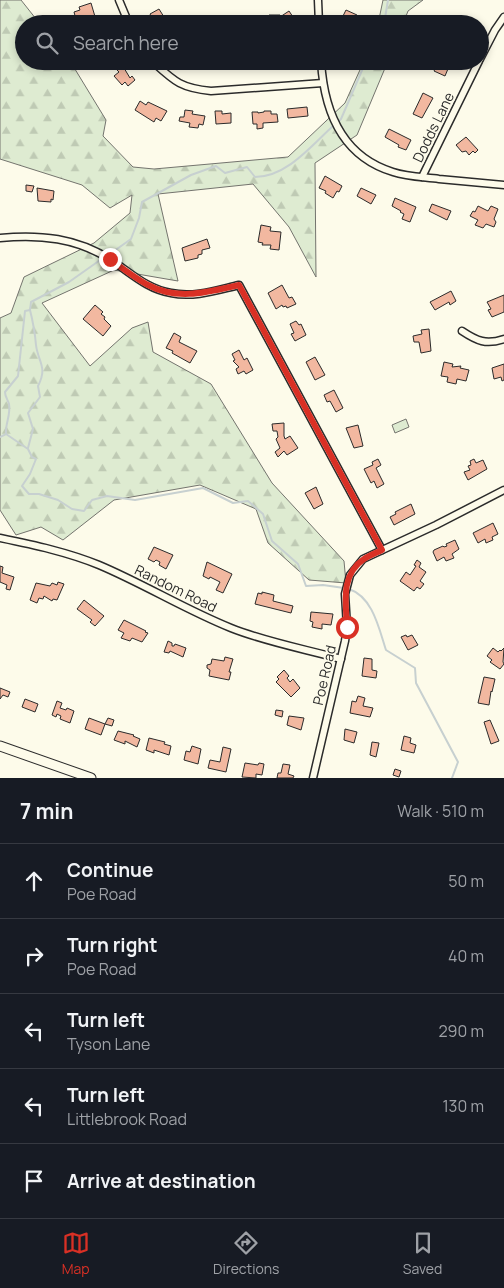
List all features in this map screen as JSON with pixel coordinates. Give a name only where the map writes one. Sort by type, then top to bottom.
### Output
[{"type":"main road","points":[[0,746],[91,778]]},
{"type":"street","points":[[119,0],[125,15]]},
{"type":"street","points":[[318,0],[319,15]]},
{"type":"street","name":"Dodds Lane","points":[[489,41],[494,30],[504,18]]},
{"type":"street","points":[[162,70],[177,84],[198,90],[211,91],[323,83]]},
{"type":"street","points":[[322,70],[326,100],[332,118],[344,138],[358,153],[368,160],[391,172],[504,185]]},
{"type":"street","name":"Dodds Lane","points":[[422,177],[475,70]]},
{"type":"street","points":[[0,238],[24,236],[59,238],[75,243],[110,259],[149,286],[172,293],[195,294],[239,285],[382,550]]},
{"type":"street","points":[[462,331],[479,342],[504,339]]},
{"type":"street","name":"Poe Road","points":[[313,778],[347,627],[345,594],[350,576],[364,559],[504,490]]},
{"type":"street","name":"Random Road","points":[[0,538],[79,557],[230,628],[341,658]]},
{"type":"green space","points":[[0,0],[21,0],[33,15],[15,15],[15,70],[75,70],[106,120],[103,136],[133,167],[154,169],[288,157],[345,103],[360,70],[384,70],[357,135],[315,163],[316,277],[289,227],[253,184],[158,194],[178,281],[114,270],[42,303],[90,366],[132,328],[148,322],[153,352],[211,384],[272,483],[344,561],[346,583],[309,580],[268,543],[256,509],[200,485],[114,500],[63,540],[41,527],[16,535],[0,510],[0,318],[11,313],[24,277],[94,243],[130,213],[132,195],[110,208],[82,185],[0,159]]},
{"type":"green space","points":[[383,0],[423,0],[408,11],[406,15],[380,15]]},
{"type":"green space","points":[[406,419],[409,427],[395,433],[392,425]]},
{"type":"building","points":[[91,3],[95,15],[75,15],[74,12],[80,10],[79,7]]},
{"type":"building","points":[[159,9],[163,15],[150,15]]},
{"type":"building","points":[[346,10],[357,15],[344,15]]},
{"type":"building","points":[[289,11],[292,15],[283,15]]},
{"type":"building","points":[[117,70],[125,70],[130,78],[132,76],[135,80],[128,86],[125,82],[122,85],[114,76],[119,72]]},
{"type":"building","points":[[434,70],[448,70],[445,76]]},
{"type":"building","points":[[423,93],[433,98],[422,118],[413,114]]},
{"type":"building","points":[[140,101],[146,105],[148,102],[167,111],[161,121],[156,118],[154,122],[135,110]]},
{"type":"building","points":[[307,107],[308,116],[288,118],[287,109]]},
{"type":"building","points":[[185,110],[193,111],[192,114],[205,116],[203,125],[199,124],[198,128],[189,127],[190,123],[179,121],[180,117],[184,117]]},
{"type":"building","points":[[215,111],[222,111],[222,114],[231,113],[231,123],[216,124]]},
{"type":"building","points":[[271,111],[271,114],[277,114],[278,122],[263,123],[263,128],[257,129],[257,124],[253,124],[252,112]]},
{"type":"building","points":[[389,129],[411,140],[406,150],[398,147],[399,145],[385,137]]},
{"type":"building","points":[[466,137],[478,150],[475,153],[473,151],[469,155],[466,151],[462,152],[456,145]]},
{"type":"building","points":[[325,176],[342,186],[333,198],[325,193],[326,191],[319,188]]},
{"type":"building","points":[[26,185],[34,186],[32,192],[26,191]]},
{"type":"building","points":[[37,188],[54,191],[53,200],[51,199],[51,202],[38,201]]},
{"type":"building","points":[[361,188],[376,195],[371,204],[357,196]]},
{"type":"building","points":[[395,198],[416,207],[410,222],[402,219],[404,214],[392,206]]},
{"type":"building","points":[[432,204],[451,211],[447,220],[429,211]]},
{"type":"building","points":[[478,206],[488,211],[491,206],[498,209],[494,219],[496,222],[494,227],[486,224],[483,228],[475,225],[478,220],[470,216]]},
{"type":"building","points":[[261,225],[271,227],[270,231],[281,232],[279,250],[270,249],[271,245],[262,245],[263,243],[258,242]]},
{"type":"building","points":[[207,239],[210,248],[202,250],[202,254],[198,255],[198,258],[185,261],[182,248]]},
{"type":"building","points":[[282,285],[289,298],[292,297],[296,304],[287,308],[282,305],[276,309],[268,293]]},
{"type":"building","points":[[451,291],[456,301],[450,305],[449,302],[435,310],[430,302]]},
{"type":"building","points":[[504,295],[504,312],[492,317],[488,310],[491,309],[487,302]]},
{"type":"building","points":[[95,305],[103,312],[101,314],[111,326],[103,336],[83,319]]},
{"type":"building","points":[[296,321],[299,325],[301,324],[306,335],[295,341],[291,334],[294,333],[290,324]]},
{"type":"building","points":[[429,329],[431,351],[421,353],[419,342],[414,342],[413,336],[422,334],[421,330]]},
{"type":"building","points":[[174,333],[181,337],[179,342],[197,351],[190,363],[166,348]]},
{"type":"building","points":[[239,350],[244,360],[247,358],[253,370],[246,374],[244,371],[238,374],[236,369],[239,367],[233,361],[235,360],[232,354]]},
{"type":"building","points":[[315,357],[325,375],[315,380],[306,362]]},
{"type":"building","points":[[444,362],[453,364],[452,367],[461,366],[460,368],[469,370],[466,381],[457,379],[456,384],[447,382],[448,377],[441,376]]},
{"type":"building","points":[[504,364],[504,380],[502,381],[501,377],[494,379],[492,368]]},
{"type":"building","points":[[334,390],[343,408],[336,412],[330,401],[327,402],[324,395]]},
{"type":"building","points":[[284,423],[285,439],[290,436],[298,448],[287,455],[284,451],[278,457],[275,452],[280,448],[276,439],[278,437],[277,431],[273,431],[272,424]]},
{"type":"building","points":[[358,425],[363,446],[354,448],[346,428]]},
{"type":"building","points":[[378,459],[381,465],[376,468],[384,484],[377,488],[374,481],[371,483],[364,469],[373,465],[372,462]]},
{"type":"building","points":[[474,459],[476,463],[483,460],[487,469],[468,480],[464,472],[470,470],[468,466],[471,465],[470,461]]},
{"type":"building","points":[[316,487],[323,504],[314,509],[305,493]]},
{"type":"building","points":[[411,504],[415,514],[394,525],[390,517],[396,514],[395,512]]},
{"type":"building","points":[[493,523],[498,534],[492,537],[493,540],[486,543],[485,539],[478,543],[473,533]]},
{"type":"building","points":[[455,540],[459,549],[452,554],[454,558],[446,561],[444,557],[437,561],[434,550],[447,546],[446,544]]},
{"type":"building","points":[[154,547],[173,555],[166,569],[159,565],[160,562],[148,559]]},
{"type":"building","points":[[417,560],[421,563],[419,567],[426,572],[420,581],[424,584],[420,589],[417,587],[414,591],[400,581],[406,572],[410,575],[416,566],[414,565]]},
{"type":"building","points":[[207,562],[232,574],[223,593],[216,590],[220,582],[203,576]]},
{"type":"building","points":[[0,566],[3,567],[2,573],[14,577],[10,590],[6,589],[7,585],[0,582]]},
{"type":"building","points":[[58,582],[64,584],[57,600],[53,599],[52,601],[44,596],[43,599],[39,598],[37,603],[30,600],[36,583],[50,586],[52,583],[57,585]]},
{"type":"building","points":[[262,592],[274,595],[273,601],[293,606],[291,613],[255,604],[258,593],[262,594]]},
{"type":"building","points":[[84,600],[104,616],[95,626],[90,622],[92,620],[77,609]]},
{"type":"building","points":[[311,612],[333,614],[331,625],[322,624],[322,629],[312,627],[313,622],[310,621]]},
{"type":"building","points":[[124,620],[148,633],[142,642],[132,638],[130,641],[121,638],[124,633],[118,630]]},
{"type":"building","points":[[406,635],[407,637],[412,635],[418,645],[408,650],[401,637]]},
{"type":"building","points":[[168,641],[172,643],[172,646],[175,644],[186,648],[183,657],[170,651],[169,653],[164,652]]},
{"type":"building","points":[[493,648],[498,652],[504,648],[504,664],[500,669],[490,662],[492,660],[487,656]]},
{"type":"building","points":[[225,657],[233,659],[229,680],[209,676],[210,670],[207,668],[207,665],[211,664],[212,659],[224,661]]},
{"type":"building","points":[[364,658],[372,659],[372,670],[377,671],[376,678],[362,676]]},
{"type":"building","points":[[284,670],[289,676],[287,678],[290,682],[293,679],[300,688],[291,697],[276,682],[279,679],[277,677]]},
{"type":"building","points":[[484,677],[495,679],[489,705],[478,703]]},
{"type":"building","points":[[0,688],[10,692],[8,697],[3,695],[0,699]]},
{"type":"building","points":[[358,696],[365,698],[363,706],[373,708],[370,717],[350,713],[352,701],[356,702]]},
{"type":"building","points":[[25,699],[38,704],[35,712],[22,707]]},
{"type":"building","points":[[57,701],[62,703],[60,708],[74,711],[70,723],[60,719],[61,716],[57,714],[56,717],[52,715]]},
{"type":"building","points":[[276,710],[283,711],[282,717],[275,715]]},
{"type":"building","points":[[289,716],[304,718],[301,730],[287,725]]},
{"type":"building","points":[[89,718],[105,724],[101,735],[85,729]]},
{"type":"building","points":[[108,718],[114,720],[112,726],[105,724]]},
{"type":"building","points":[[490,720],[499,741],[491,744],[484,722]]},
{"type":"building","points":[[345,729],[357,732],[354,743],[344,740]]},
{"type":"building","points":[[118,731],[134,735],[140,739],[137,747],[125,741],[125,744],[114,740]]},
{"type":"building","points":[[404,736],[411,738],[410,743],[416,745],[414,753],[401,750]]},
{"type":"building","points":[[149,738],[165,742],[164,744],[171,746],[169,755],[154,750],[154,753],[146,750]]},
{"type":"building","points":[[372,742],[379,743],[376,757],[370,755]]},
{"type":"building","points":[[192,746],[201,749],[198,764],[184,760],[186,751],[190,752]]},
{"type":"building","points":[[223,747],[231,749],[226,772],[208,768],[210,760],[220,762]]},
{"type":"building","points":[[245,763],[264,764],[262,775],[256,774],[256,778],[242,777]]},
{"type":"building","points":[[283,764],[290,765],[288,774],[294,776],[293,778],[277,778],[278,773],[281,773]]},
{"type":"building","points":[[395,769],[401,771],[399,777],[393,775]]},
{"type":"waterway","points":[[386,15],[388,0]]},
{"type":"waterway","points":[[338,122],[362,70]]},
{"type":"waterway","points":[[107,256],[131,239],[139,218],[142,202],[191,175],[216,166],[225,173],[247,167],[255,177],[267,176],[278,172],[308,150],[334,125]]},
{"type":"waterway","points":[[6,434],[9,404],[5,392],[18,376],[25,311],[30,310],[31,302],[69,282],[103,258]]},
{"type":"waterway","points":[[28,448],[33,429],[28,413],[40,397],[38,386],[42,374],[30,310]]},
{"type":"waterway","points":[[0,437],[6,434],[28,449],[32,457],[36,459],[30,474],[22,486],[29,494],[39,494],[58,500],[72,509],[84,511],[92,500],[107,496],[135,500],[203,488],[233,503],[248,501],[263,514],[272,541],[298,564],[306,586],[323,585],[344,588]]},
{"type":"waterway","points":[[349,589],[357,593],[369,606],[378,624],[386,650],[415,668],[416,683],[458,762],[452,778]]},
{"type":"route","points":[[110,259],[139,280],[160,291],[184,295],[205,293],[239,285],[382,550],[364,559],[350,576],[345,594],[347,627]]}]
